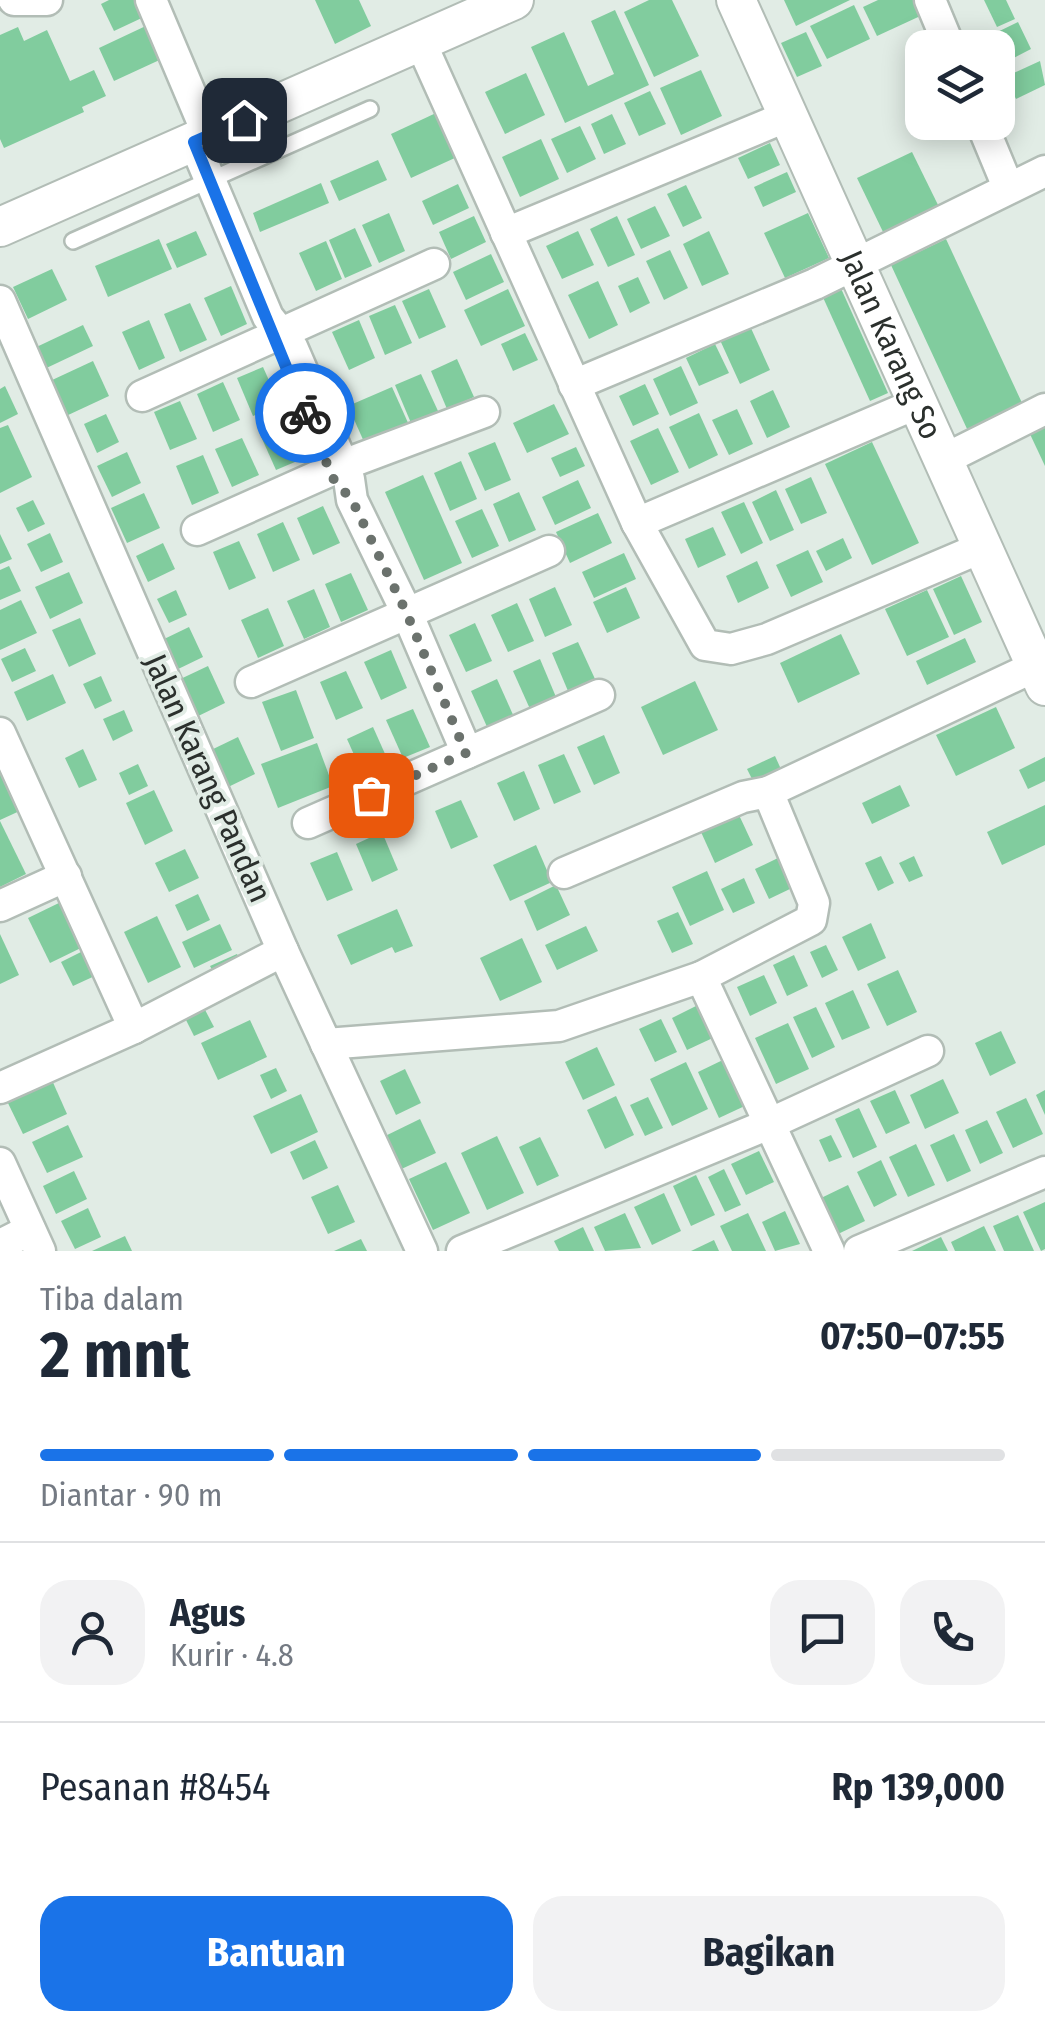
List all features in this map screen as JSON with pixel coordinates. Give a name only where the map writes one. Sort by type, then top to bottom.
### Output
[{"type":"street","points":[[14,0],[47,0]]},
{"type":"street","points":[[152,0],[201,138],[211,180],[274,329],[407,614],[466,753]]},
{"type":"street","points":[[0,227],[514,0]]},
{"type":"street","name":"Jalan Karang So","points":[[736,0],[1040,676]]},
{"type":"street","points":[[930,0],[942,30]]},
{"type":"street","points":[[420,42],[636,523],[705,645],[731,649],[767,639],[982,547]]},
{"type":"street","points":[[506,234],[788,116]]},
{"type":"street","points":[[988,140],[1008,187]]},
{"type":"street","points":[[574,385],[855,264],[1045,172]]},
{"type":"street","points":[[142,396],[274,329],[434,264]]},
{"type":"street","name":"Jalan Karang Pandan","points":[[0,302],[283,952],[422,1251]]},
{"type":"street","points":[[636,523],[918,403]]},
{"type":"street","points":[[943,460],[1045,409]]},
{"type":"street","points":[[198,530],[337,468],[484,412]]},
{"type":"street","points":[[251,682],[549,551]]},
{"type":"street","points":[[564,874],[1040,676]]},
{"type":"street","points":[[308,823],[599,695]]},
{"type":"street","points":[[0,733],[134,1028]]},
{"type":"street","points":[[326,1044],[559,1026],[701,978],[810,920],[814,903],[768,792]]},
{"type":"street","points":[[0,906],[66,876]]},
{"type":"street","points":[[0,1088],[134,1028],[283,952]]},
{"type":"street","points":[[701,978],[829,1251]]},
{"type":"street","points":[[462,1251],[770,1124],[928,1051]]},
{"type":"street","points":[[0,1164],[35,1240],[0,1244]]},
{"type":"street","points":[[859,1251],[1045,1172]]},
{"type":"lane","points":[[73,241],[370,109]]},
{"type":"building","points":[[109,0],[138,0],[146,16],[114,31],[101,4]]},
{"type":"building","points":[[315,0],[359,0],[371,26],[335,44]]},
{"type":"building","points":[[649,0],[672,0],[699,56],[654,77],[624,12]]},
{"type":"building","points":[[784,0],[850,0],[796,26]]},
{"type":"building","points":[[878,0],[923,0],[929,12],[877,36],[863,7]]},
{"type":"building","points":[[984,0],[1006,0],[1015,19],[997,27]]},
{"type":"building","points":[[854,5],[870,39],[827,59],[810,26]]},
{"type":"building","points":[[615,10],[649,85],[565,123],[531,47],[564,32],[588,86],[614,74],[591,21]]},
{"type":"building","points":[[1018,22],[1031,49],[1015,57],[1015,30],[1002,30]]},
{"type":"building","points":[[150,24],[166,57],[114,81],[99,48]]},
{"type":"building","points":[[18,27],[24,41],[47,30],[70,81],[94,70],[106,96],[82,107],[84,112],[4,148],[0,139],[0,35]]},
{"type":"building","points":[[806,32],[822,66],[797,77],[781,43]]},
{"type":"building","points":[[1040,61],[1045,85],[1016,99],[1015,72]]},
{"type":"building","points":[[701,70],[722,116],[681,135],[660,88]]},
{"type":"building","points":[[526,73],[545,115],[505,134],[485,92]]},
{"type":"building","points":[[650,91],[666,124],[639,136],[624,103]]},
{"type":"building","points":[[436,113],[457,157],[411,178],[391,134]]},
{"type":"building","points":[[612,114],[626,144],[604,154],[591,124]]},
{"type":"building","points":[[580,126],[596,159],[567,173],[551,139]]},
{"type":"building","points":[[541,139],[559,179],[520,197],[502,157]]},
{"type":"building","points":[[770,143],[780,165],[748,179],[738,158]]},
{"type":"building","points":[[912,152],[940,209],[885,236],[857,178]]},
{"type":"building","points":[[378,160],[387,180],[339,201],[330,181]]},
{"type":"building","points":[[787,172],[796,192],[763,207],[754,187]]},
{"type":"building","points":[[321,183],[329,203],[260,232],[253,213]]},
{"type":"building","points":[[458,184],[469,208],[433,225],[422,201]]},
{"type":"building","points":[[686,185],[702,218],[683,227],[667,194]]},
{"type":"building","points":[[655,206],[670,236],[641,249],[627,219]]},
{"type":"building","points":[[389,213],[405,251],[379,263],[362,225]]},
{"type":"building","points":[[808,213],[829,258],[785,278],[764,233]]},
{"type":"building","points":[[474,216],[486,242],[451,259],[439,232]]},
{"type":"building","points":[[617,216],[635,255],[608,267],[590,229]]},
{"type":"building","points":[[355,228],[372,266],[345,278],[329,240]]},
{"type":"building","points":[[196,231],[207,255],[177,268],[166,244]]},
{"type":"building","points":[[578,231],[594,265],[562,279],[546,246]]},
{"type":"building","points":[[709,231],[729,274],[702,286],[683,244]]},
{"type":"building","points":[[159,239],[172,269],[108,297],[95,266]]},
{"type":"building","points":[[946,239],[1023,405],[968,431],[891,265]]},
{"type":"building","points":[[326,241],[342,279],[316,291],[299,253]]},
{"type":"building","points":[[670,250],[688,288],[664,300],[646,261]]},
{"type":"building","points":[[491,254],[504,282],[466,300],[453,272]]},
{"type":"building","points":[[52,269],[67,300],[28,319],[13,287]]},
{"type":"building","points":[[638,277],[650,303],[630,313],[618,286]]},
{"type":"building","points":[[598,281],[618,325],[589,339],[568,295]]},
{"type":"building","points":[[839,284],[888,393],[870,401],[821,293]]},
{"type":"building","points":[[231,286],[247,324],[221,336],[204,298]]},
{"type":"building","points":[[429,289],[446,327],[419,339],[402,301]]},
{"type":"building","points":[[508,289],[525,326],[481,346],[464,310]]},
{"type":"building","points":[[190,303],[207,340],[180,352],[164,314]]},
{"type":"building","points":[[395,305],[412,343],[385,355],[369,316]]},
{"type":"building","points":[[149,320],[165,358],[139,370],[122,332]]},
{"type":"building","points":[[359,320],[375,358],[349,370],[332,332]]},
{"type":"building","points":[[83,325],[93,346],[38,372],[28,351]]},
{"type":"building","points":[[750,326],[770,370],[740,384],[720,340]]},
{"type":"building","points":[[525,333],[538,360],[513,371],[501,344]]},
{"type":"building","points":[[715,344],[729,373],[699,386],[686,358]]},
{"type":"building","points":[[457,359],[474,397],[447,409],[431,371]]},
{"type":"building","points":[[93,361],[109,396],[66,416],[50,381]]},
{"type":"building","points":[[681,366],[698,403],[670,416],[653,379]]},
{"type":"building","points":[[263,367],[280,405],[253,416],[237,378]]},
{"type":"building","points":[[421,374],[438,411],[411,423],[395,385]]},
{"type":"building","points":[[223,382],[240,420],[213,432],[197,394]]},
{"type":"building","points":[[645,384],[659,414],[633,426],[619,396]]},
{"type":"building","points":[[5,386],[18,414],[0,423],[0,389]]},
{"type":"building","points":[[392,387],[409,425],[365,444],[348,406]]},
{"type":"building","points":[[773,390],[790,427],[767,438],[750,401]]},
{"type":"building","points":[[180,401],[197,439],[170,450],[154,412]]},
{"type":"building","points":[[554,404],[569,434],[527,453],[513,423]]},
{"type":"building","points":[[737,409],[753,444],[729,455],[712,420]]},
{"type":"building","points":[[699,413],[718,455],[689,469],[669,427]]},
{"type":"building","points":[[106,414],[119,442],[97,453],[84,424]]},
{"type":"building","points":[[286,421],[302,459],[276,470],[259,432]]},
{"type":"building","points":[[1045,424],[1045,466],[1029,432]]},
{"type":"building","points":[[8,425],[32,477],[0,493],[0,428]]},
{"type":"building","points":[[658,428],[679,472],[651,485],[630,441]]},
{"type":"building","points":[[242,438],[259,475],[232,487],[215,449]]},
{"type":"building","points":[[495,442],[511,480],[485,491],[468,453]]},
{"type":"building","points":[[872,442],[919,543],[872,565],[825,464]]},
{"type":"building","points":[[576,447],[585,466],[560,477],[551,458]]},
{"type":"building","points":[[127,452],[141,483],[112,497],[97,466]]},
{"type":"building","points":[[203,455],[219,493],[192,505],[176,466]]},
{"type":"building","points":[[461,461],[477,499],[450,511],[434,473]]},
{"type":"building","points":[[423,475],[462,563],[424,580],[385,492]]},
{"type":"building","points":[[811,477],[827,513],[801,524],[785,489]]},
{"type":"building","points":[[578,480],[591,508],[555,525],[542,497]]},
{"type":"building","points":[[776,490],[794,530],[770,541],[752,502]]},
{"type":"building","points":[[519,492],[536,530],[509,542],[493,504]]},
{"type":"building","points":[[144,493],[160,528],[127,543],[111,508]]},
{"type":"building","points":[[33,500],[45,524],[28,532],[16,508]]},
{"type":"building","points":[[744,502],[763,543],[741,554],[721,512]]},
{"type":"building","points":[[323,506],[340,543],[313,555],[297,518]]},
{"type":"building","points":[[482,509],[499,546],[472,558],[455,521]]},
{"type":"building","points":[[598,513],[612,543],[570,563],[556,532]]},
{"type":"building","points":[[283,522],[300,560],[273,572],[257,534]]},
{"type":"building","points":[[713,527],[726,555],[698,568],[685,539]]},
{"type":"building","points":[[50,533],[63,562],[41,572],[27,544]]},
{"type":"building","points":[[0,534],[12,559],[0,564]]},
{"type":"building","points":[[843,538],[852,558],[826,571],[816,551]]},
{"type":"building","points":[[239,541],[256,578],[229,590],[213,552]]},
{"type":"building","points":[[163,543],[175,569],[148,582],[136,556]]},
{"type":"building","points":[[808,550],[823,582],[791,597],[776,565]]},
{"type":"building","points":[[624,553],[636,579],[594,598],[582,572]]},
{"type":"building","points":[[757,561],[769,588],[738,603],[726,576]]},
{"type":"building","points":[[9,566],[21,591],[0,600],[0,570]]},
{"type":"building","points":[[69,572],[83,603],[50,619],[35,587]]},
{"type":"building","points":[[351,573],[368,610],[341,622],[325,584]]},
{"type":"building","points":[[961,576],[982,622],[954,635],[933,589]]},
{"type":"building","points":[[555,587],[572,625],[545,637],[529,599]]},
{"type":"building","points":[[626,587],[640,618],[607,633],[593,602]]},
{"type":"building","points":[[314,589],[330,627],[304,639],[287,601]]},
{"type":"building","points":[[176,590],[187,615],[169,623],[157,599]]},
{"type":"building","points":[[927,590],[949,637],[907,656],[885,609]]},
{"type":"building","points":[[21,600],[37,633],[0,650],[0,610]]},
{"type":"building","points":[[517,603],[534,641],[508,652],[491,615]]},
{"type":"building","points":[[268,608],[284,646],[258,658],[241,620]]},
{"type":"building","points":[[80,618],[96,654],[69,667],[52,630]]},
{"type":"building","points":[[475,623],[492,661],[466,672],[449,635]]},
{"type":"building","points":[[189,627],[203,657],[174,671],[160,641]]},
{"type":"building","points":[[841,634],[860,674],[798,703],[780,663]]},
{"type":"building","points":[[965,638],[976,662],[927,685],[916,661]]},
{"type":"building","points":[[578,642],[595,679],[568,691],[552,653]]},
{"type":"building","points":[[25,648],[36,671],[12,682],[1,659]]},
{"type":"building","points":[[391,650],[407,688],[381,700],[364,662]]},
{"type":"building","points":[[540,659],[556,697],[530,709],[513,671]]},
{"type":"building","points":[[208,666],[225,703],[190,720],[172,683]]},
{"type":"building","points":[[346,671],[363,708],[336,720],[320,682]]},
{"type":"building","points":[[53,674],[66,703],[27,721],[14,692]]},
{"type":"building","points":[[101,676],[112,701],[95,709],[83,684]]},
{"type":"building","points":[[497,679],[514,717],[488,729],[471,691]]},
{"type":"building","points":[[695,681],[718,730],[663,755],[641,707]]},
{"type":"building","points":[[296,690],[314,738],[281,751],[262,702]]},
{"type":"building","points":[[996,707],[1015,748],[956,776],[936,735]]},
{"type":"building","points":[[413,709],[430,747],[403,758],[386,720]]},
{"type":"building","points":[[124,710],[133,731],[113,741],[103,719]]},
{"type":"building","points":[[373,727],[390,765],[364,777],[347,739]]},
{"type":"building","points":[[604,735],[620,773],[594,785],[577,747]]},
{"type":"building","points":[[238,737],[255,774],[224,789],[207,752]]},
{"type":"building","points":[[317,743],[333,786],[278,808],[261,764]]},
{"type":"building","points":[[83,749],[97,780],[79,788],[65,758]]},
{"type":"building","points":[[564,754],[581,792],[554,804],[538,765]]},
{"type":"building","points":[[775,756],[785,778],[758,791],[747,769]]},
{"type":"building","points":[[1045,757],[1045,781],[1028,789],[1019,770]]},
{"type":"building","points":[[138,764],[148,786],[129,795],[119,773]]},
{"type":"building","points":[[0,769],[24,809],[0,820]]},
{"type":"building","points":[[524,771],[540,809],[514,821],[497,783]]},
{"type":"building","points":[[900,785],[910,806],[872,824],[862,803]]},
{"type":"building","points":[[154,790],[173,831],[145,845],[126,803]]},
{"type":"building","points":[[461,800],[478,837],[451,849],[435,811]]},
{"type":"building","points":[[1045,805],[1045,845],[1002,865],[987,832]]},
{"type":"building","points":[[739,815],[753,845],[715,863],[701,832]]},
{"type":"building","points":[[0,821],[26,874],[0,887]]},
{"type":"building","points":[[382,832],[398,870],[372,882],[356,844]]},
{"type":"building","points":[[536,845],[552,882],[510,901],[493,865]]},
{"type":"building","points":[[185,849],[199,878],[169,892],[155,863]]},
{"type":"building","points":[[337,852],[353,890],[327,901],[310,863]]},
{"type":"building","points":[[881,856],[894,883],[878,891],[865,863]]},
{"type":"building","points":[[914,856],[923,876],[909,882],[899,863]]},
{"type":"building","points":[[778,858],[792,888],[769,899],[755,869]]},
{"type":"building","points":[[707,871],[724,910],[690,926],[672,887]]},
{"type":"building","points":[[744,878],[755,903],[733,913],[721,889]]},
{"type":"building","points":[[556,885],[570,915],[537,931],[524,901]]},
{"type":"building","points":[[198,894],[210,920],[187,931],[175,905]]},
{"type":"building","points":[[63,901],[85,946],[50,963],[28,918]]},
{"type":"building","points":[[397,909],[413,946],[395,953],[392,947],[351,965],[337,935]]},
{"type":"building","points":[[678,912],[693,944],[672,953],[657,921]]},
{"type":"building","points":[[157,916],[181,967],[148,983],[124,932]]},
{"type":"building","points":[[871,923],[886,958],[858,971],[842,937]]},
{"type":"building","points":[[220,924],[232,950],[194,968],[182,942]]},
{"type":"building","points":[[586,926],[598,951],[557,970],[545,945]]},
{"type":"building","points":[[0,934],[19,975],[0,984]]},
{"type":"building","points":[[522,938],[542,982],[500,1001],[480,958]]},
{"type":"building","points":[[826,945],[838,970],[822,978],[810,952]]},
{"type":"building","points":[[87,949],[99,974],[73,986],[61,962]]},
{"type":"building","points":[[237,954],[244,968],[218,981],[210,966]]},
{"type":"building","points":[[794,955],[808,986],[787,996],[773,965]]},
{"type":"building","points":[[898,970],[917,1012],[887,1026],[867,984]]},
{"type":"building","points":[[764,975],[777,1003],[750,1016],[737,987]]},
{"type":"building","points":[[853,990],[870,1028],[842,1040],[825,1003]]},
{"type":"building","points":[[702,1003],[717,1036],[687,1050],[672,1018]]},
{"type":"building","points":[[203,1006],[214,1027],[194,1036],[184,1016]]},
{"type":"building","points":[[816,1007],[835,1047],[812,1058],[793,1017]]},
{"type":"building","points":[[661,1019],[677,1052],[655,1062],[639,1029]]},
{"type":"building","points":[[250,1020],[267,1057],[218,1080],[201,1043]]},
{"type":"building","points":[[788,1023],[809,1069],[776,1084],[755,1038]]},
{"type":"building","points":[[1001,1031],[1016,1063],[990,1076],[975,1043]]},
{"type":"building","points":[[597,1047],[615,1085],[583,1100],[565,1062]]},
{"type":"building","points":[[727,1058],[749,1104],[719,1118],[698,1072]]},
{"type":"building","points":[[686,1062],[708,1109],[672,1126],[650,1079]]},
{"type":"building","points":[[276,1068],[287,1091],[271,1099],[260,1075]]},
{"type":"building","points":[[405,1069],[421,1103],[396,1115],[380,1081]]},
{"type":"building","points":[[51,1078],[67,1114],[23,1134],[6,1099]]},
{"type":"building","points":[[943,1079],[959,1113],[925,1129],[910,1095]]},
{"type":"building","points":[[895,1090],[910,1123],[886,1134],[870,1101]]},
{"type":"building","points":[[1045,1090],[1045,1115],[1036,1095]]},
{"type":"building","points":[[301,1094],[318,1132],[271,1154],[253,1116]]},
{"type":"building","points":[[616,1096],[634,1135],[605,1149],[587,1110]]},
{"type":"building","points":[[648,1097],[663,1128],[645,1136],[630,1105]]},
{"type":"building","points":[[1026,1098],[1043,1134],[1013,1148],[996,1112]]},
{"type":"building","points":[[859,1108],[877,1147],[853,1158],[835,1119]]},
{"type":"building","points":[[420,1119],[436,1153],[395,1172],[379,1139]]},
{"type":"building","points":[[987,1120],[1003,1153],[980,1164],[965,1130]]},
{"type":"building","points":[[68,1125],[83,1157],[47,1173],[32,1142]]},
{"type":"building","points":[[954,1134],[971,1171],[947,1182],[930,1145]]},
{"type":"building","points":[[831,1135],[842,1157],[829,1162],[819,1140]]},
{"type":"building","points":[[497,1136],[524,1193],[487,1210],[461,1153]]},
{"type":"building","points":[[540,1137],[559,1176],[537,1186],[519,1147]]},
{"type":"building","points":[[315,1140],[328,1168],[303,1180],[290,1152]]},
{"type":"building","points":[[916,1144],[935,1185],[908,1197],[889,1157]]},
{"type":"building","points":[[759,1151],[774,1182],[746,1195],[731,1164]]},
{"type":"building","points":[[881,1160],[897,1195],[874,1207],[857,1172]]},
{"type":"building","points":[[446,1162],[470,1213],[433,1230],[409,1179]]},
{"type":"building","points":[[724,1169],[741,1205],[725,1212],[708,1177]]},
{"type":"building","points":[[74,1171],[87,1199],[56,1214],[43,1186]]},
{"type":"building","points":[[696,1175],[715,1215],[691,1226],[673,1186]]},
{"type":"building","points":[[338,1185],[355,1222],[328,1234],[311,1197]]},
{"type":"building","points":[[848,1185],[865,1221],[836,1235],[819,1199]]},
{"type":"building","points":[[664,1193],[681,1231],[652,1245],[634,1207]]},
{"type":"building","points":[[1045,1202],[1045,1249],[1041,1251],[1023,1212]]},
{"type":"building","points":[[88,1208],[101,1237],[75,1249],[61,1221]]},
{"type":"building","points":[[785,1211],[800,1244],[775,1251],[762,1222]]},
{"type":"building","points":[[625,1213],[641,1248],[605,1251],[594,1227]]},
{"type":"building","points":[[748,1213],[766,1251],[732,1251],[720,1226]]},
{"type":"building","points":[[1018,1215],[1034,1251],[1004,1251],[993,1226]]},
{"type":"building","points":[[984,1226],[996,1251],[955,1251],[951,1242]]},
{"type":"building","points":[[583,1227],[594,1251],[559,1251],[554,1241]]},
{"type":"building","points":[[125,1236],[132,1251],[92,1251]]},
{"type":"building","points":[[941,1237],[948,1251],[912,1251]]},
{"type":"building","points":[[361,1239],[367,1251],[334,1251]]},
{"type":"building","points":[[714,1240],[719,1251],[691,1251]]},
{"type":"way so far","points":[[305,413],[334,480],[352,500],[407,614],[466,753],[371,795]]},
{"type":"route","points":[[244,120],[194,142],[305,413]]}]
